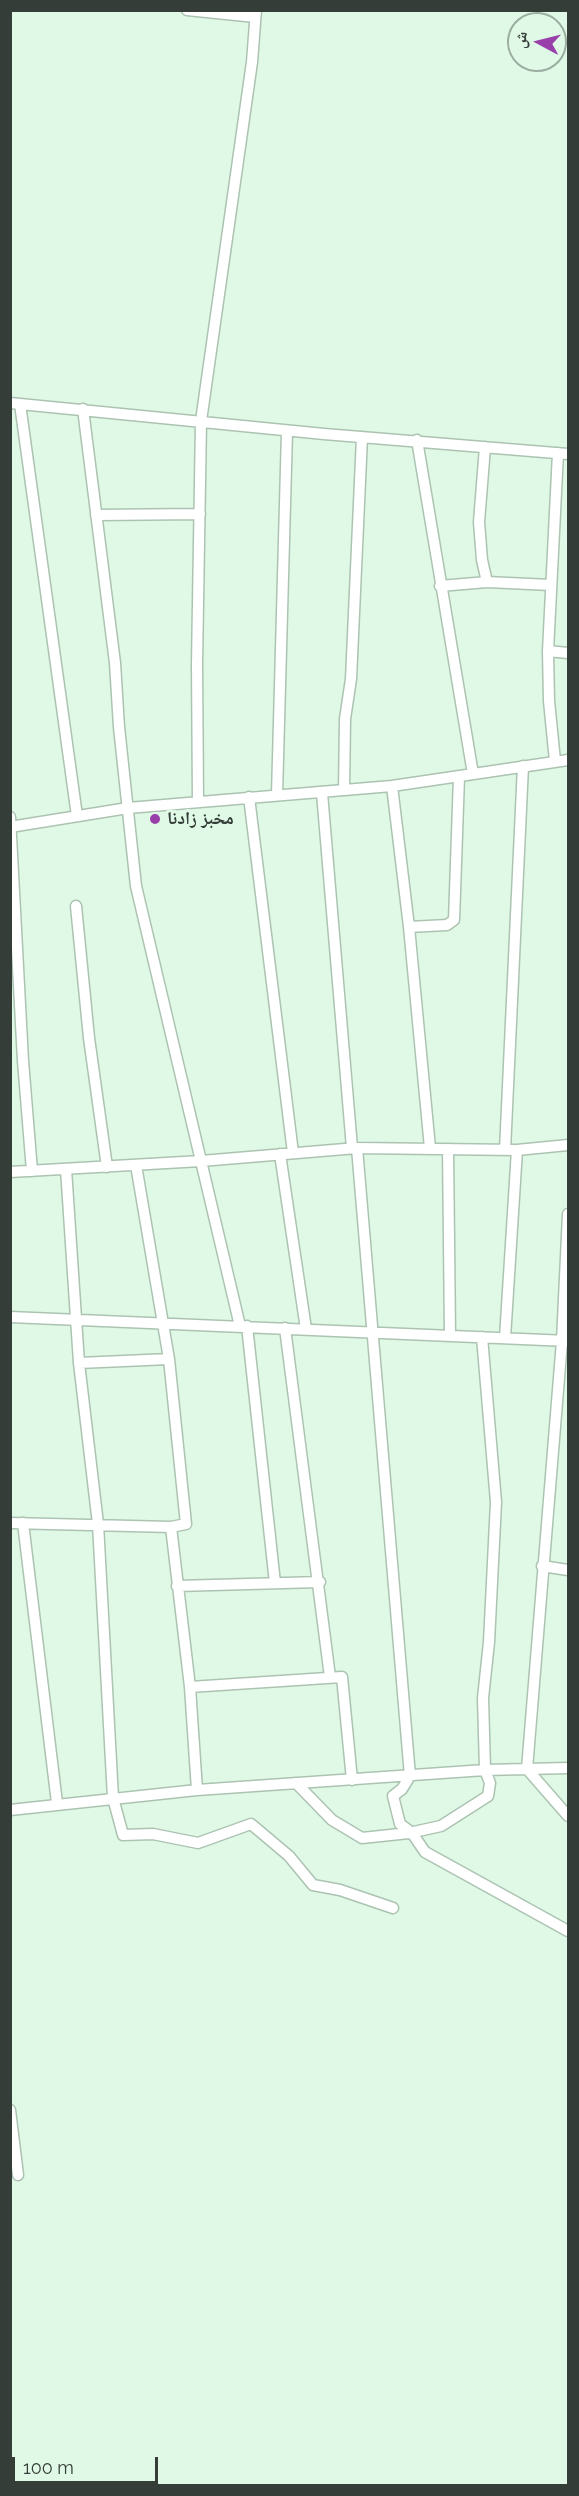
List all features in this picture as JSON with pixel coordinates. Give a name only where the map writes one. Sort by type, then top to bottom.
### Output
[{"type":"street","points":[[187,10],[256,14],[252,62],[201,421],[197,664],[198,802]]},
{"type":"street","points":[[77,816],[15,404],[362,437],[563,453],[550,585],[548,651],[549,701],[555,761]]},
{"type":"street","points":[[83,409],[115,663],[136,886],[201,1161],[244,1326],[275,1583]]},
{"type":"street","points":[[277,795],[280,605],[287,430]]},
{"type":"street","points":[[344,790],[345,719],[351,679],[362,437]]},
{"type":"street","points":[[417,440],[473,774]]},
{"type":"street","points":[[485,447],[479,522],[482,560],[487,582]]},
{"type":"street","points":[[96,515],[200,514]]},
{"type":"street","points":[[440,585],[487,582],[550,585]]},
{"type":"street","points":[[548,651],[568,653]]},
{"type":"street","points":[[32,1171],[23,1061],[11,824],[128,808],[392,786],[568,760]]},
{"type":"street","points":[[505,1150],[523,766]]},
{"type":"street","points":[[409,927],[447,925],[454,920],[459,777]]},
{"type":"street","points":[[392,786],[409,927],[430,1148]]},
{"type":"street","points":[[322,793],[374,1332],[410,1776],[402,1789],[393,1796],[400,1824],[412,1833],[425,1852],[568,1931]]},
{"type":"street","points":[[249,797],[293,1153]]},
{"type":"street","points":[[76,906],[89,1038],[107,1167]]},
{"type":"street","points":[[10,1172],[201,1161],[355,1148],[517,1150],[568,1145]]},
{"type":"street","points":[[448,1149],[450,1335]]},
{"type":"street","points":[[505,1338],[517,1150]]},
{"type":"street","points":[[280,1154],[306,1329]]},
{"type":"street","points":[[10,1523],[171,1527],[186,1524],[169,1359],[136,1165]]},
{"type":"street","points":[[66,1169],[75,1320],[98,1524],[113,1798],[123,1835],[153,1834],[198,1843],[251,1824],[289,1856],[313,1885],[340,1890],[393,1908]]},
{"type":"street","points":[[568,1214],[565,1341],[542,1566],[527,1769],[568,1816]]},
{"type":"street","points":[[10,1317],[565,1341]]},
{"type":"street","points":[[285,1328],[320,1582],[330,1677]]},
{"type":"street","points":[[296,1784],[332,1820],[362,1838],[412,1833],[441,1826],[488,1796],[490,1783],[484,1770],[483,1698],[489,1642],[496,1502],[482,1337]]},
{"type":"street","points":[[79,1363],[169,1359]]},
{"type":"street","points":[[23,1523],[57,1803]]},
{"type":"street","points":[[171,1527],[190,1688],[197,1790]]},
{"type":"street","points":[[542,1566],[568,1570]]},
{"type":"street","points":[[177,1586],[320,1582]]},
{"type":"street","points":[[190,1688],[342,1677],[352,1780]]},
{"type":"street","points":[[10,1810],[57,1803],[197,1790],[484,1770],[568,1768]]},
{"type":"street","points":[[10,2110],[18,2175]]},
{"type":"place","name":"مخبز زادنا","points":[[155,819]]}]
